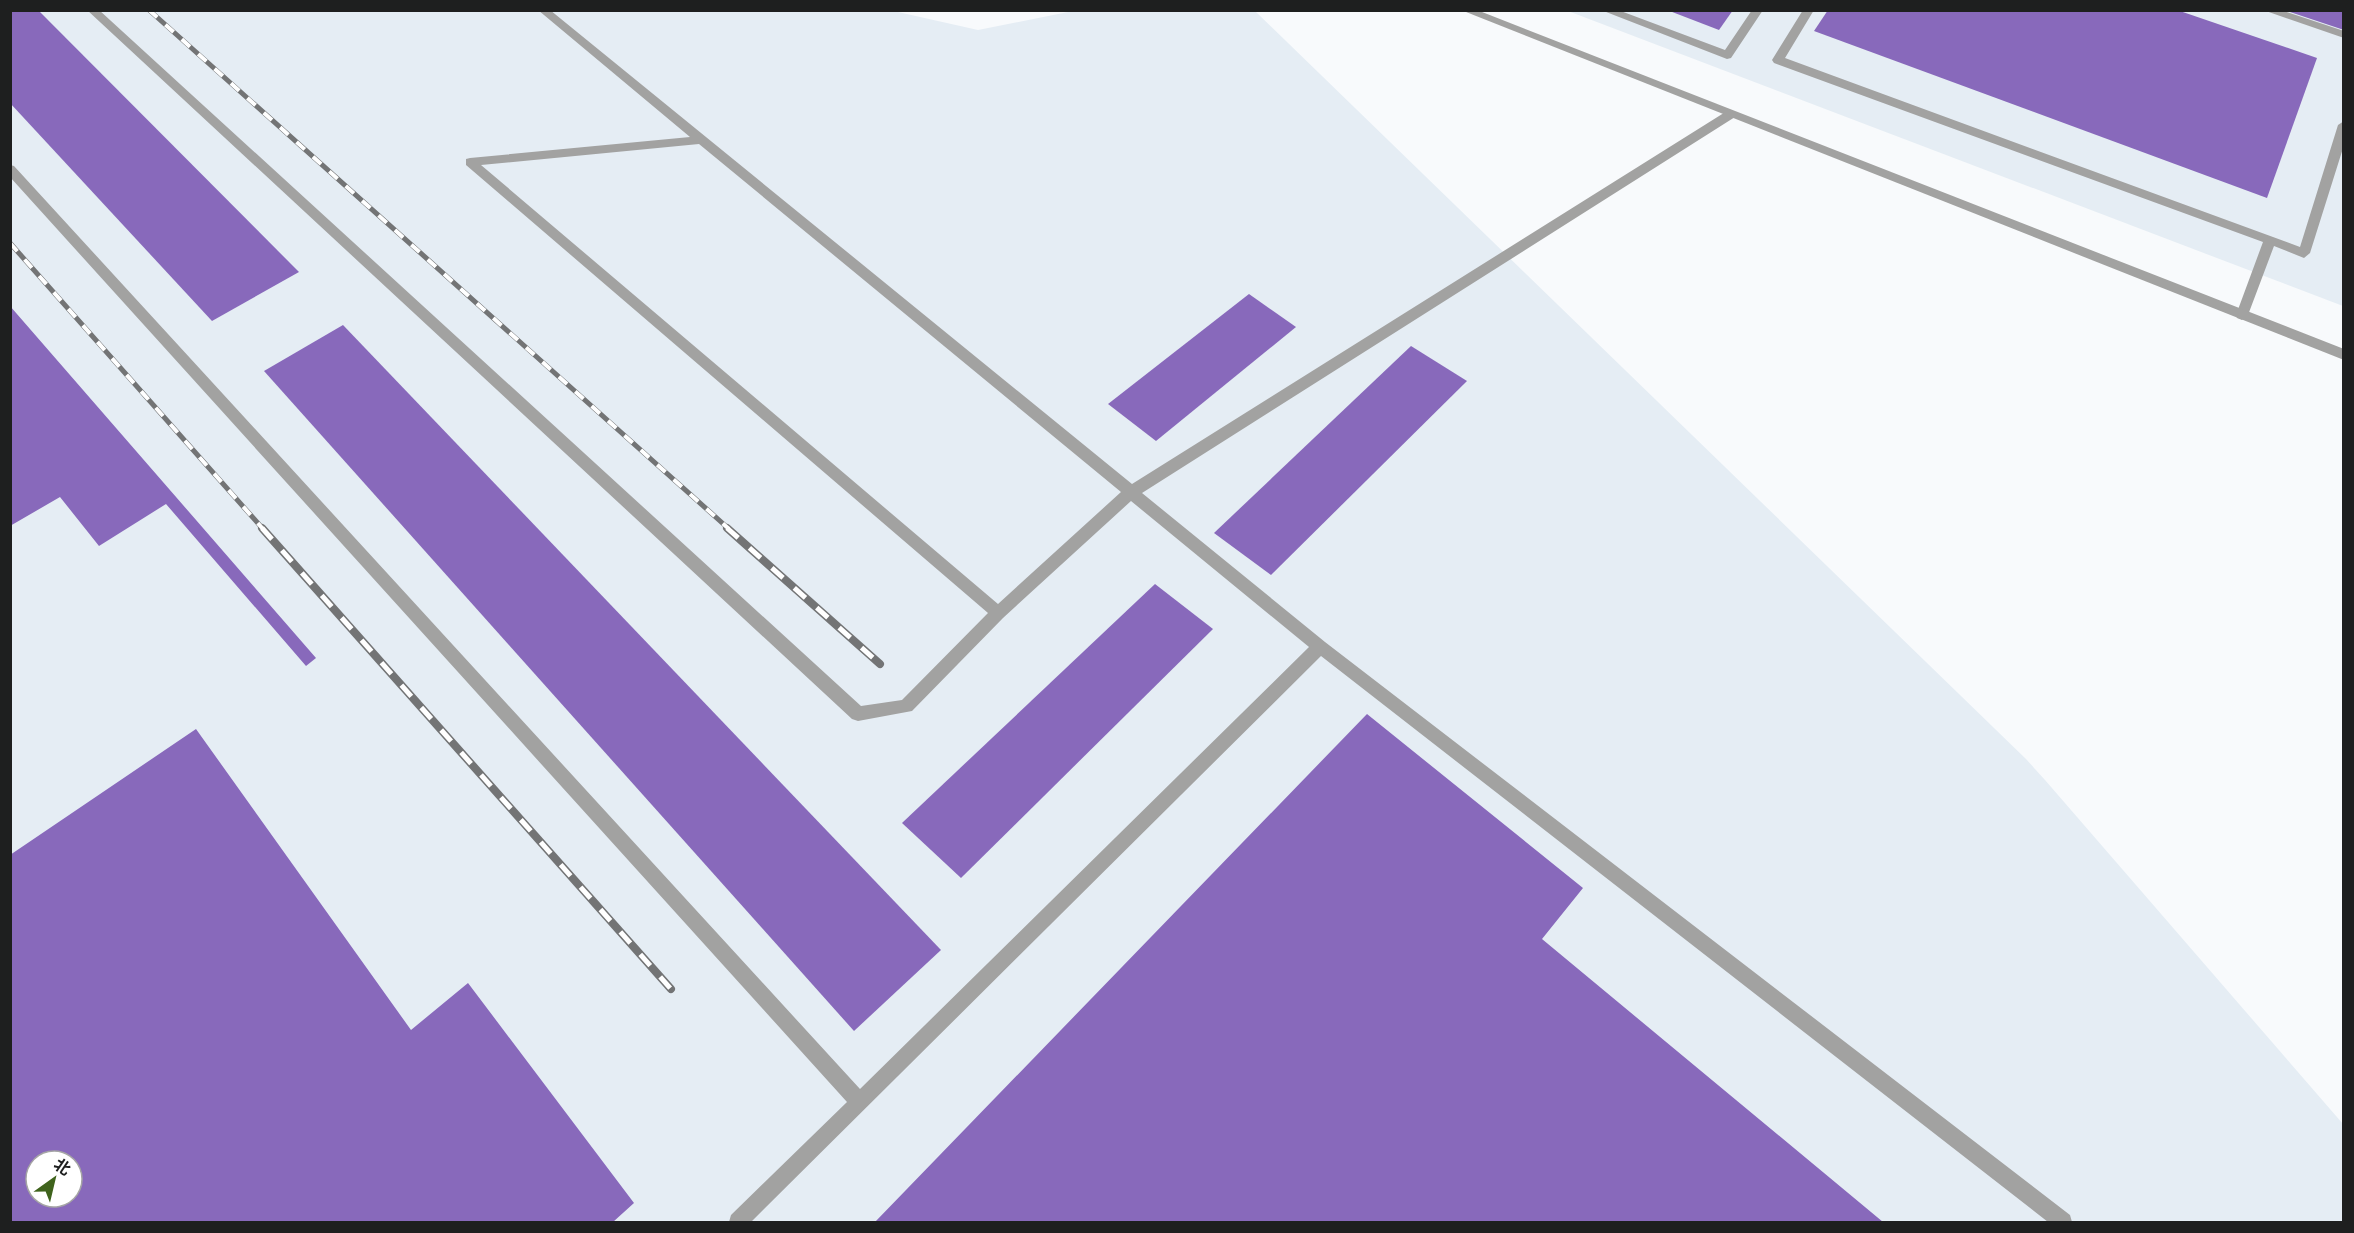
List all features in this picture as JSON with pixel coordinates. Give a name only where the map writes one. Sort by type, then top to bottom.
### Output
[{"type":"street","points":[[92,10],[858,714],[906,706],[999,613],[1131,492],[1731,114]]},
{"type":"street","points":[[543,10],[1320,647],[2063,1222]]},
{"type":"street","points":[[1466,10],[2343,355]]},
{"type":"street","points":[[1606,10],[1727,55],[1758,10]]},
{"type":"street","points":[[1809,10],[1778,60],[2304,253],[2343,125]]},
{"type":"street","points":[[2268,10],[2343,35]]},
{"type":"street","points":[[701,140],[470,162],[999,613]]},
{"type":"street","points":[[10,169],[859,1102]]},
{"type":"street","points":[[2242,315],[2270,240]]},
{"type":"street","points":[[738,1222],[1320,647]]},
{"type":"shaded area","points":[[889,10],[978,30],[1073,11],[1255,11],[2026,759],[2343,1124],[2343,1222],[11,1222],[10,11]]},
{"type":"shaded area","points":[[1568,11],[2343,11],[2343,306]]},
{"type":"building","points":[[10,10],[38,10],[299,272],[212,321],[10,103]]},
{"type":"building","points":[[1667,10],[1733,10],[1719,30]]},
{"type":"building","points":[[1828,10],[2177,10],[2317,58],[2267,198],[1814,31]]},
{"type":"building","points":[[2287,10],[2344,10],[2344,30],[2287,11]]},
{"type":"building","points":[[1249,294],[1296,327],[1156,441],[1108,404]]},
{"type":"building","points":[[10,306],[316,658],[306,666],[166,504],[99,546],[60,497],[10,526]]},
{"type":"building","points":[[343,325],[941,950],[854,1031],[264,371]]},
{"type":"building","points":[[1411,346],[1467,381],[1271,575],[1214,533]]},
{"type":"building","points":[[1155,584],[1213,629],[961,878],[902,823]]},
{"type":"building","points":[[1367,714],[1583,888],[1542,939],[1883,1222],[875,1222]]},
{"type":"building","points":[[196,729],[411,1030],[468,983],[634,1203],[613,1222],[10,1222],[10,855]]},
{"type":"railway","points":[[149,10],[729,529]]},
{"type":"railway","points":[[10,243],[263,529]]},
{"type":"railway","points":[[262,528],[671,989]]},
{"type":"railway","points":[[727,528],[880,664]]}]
